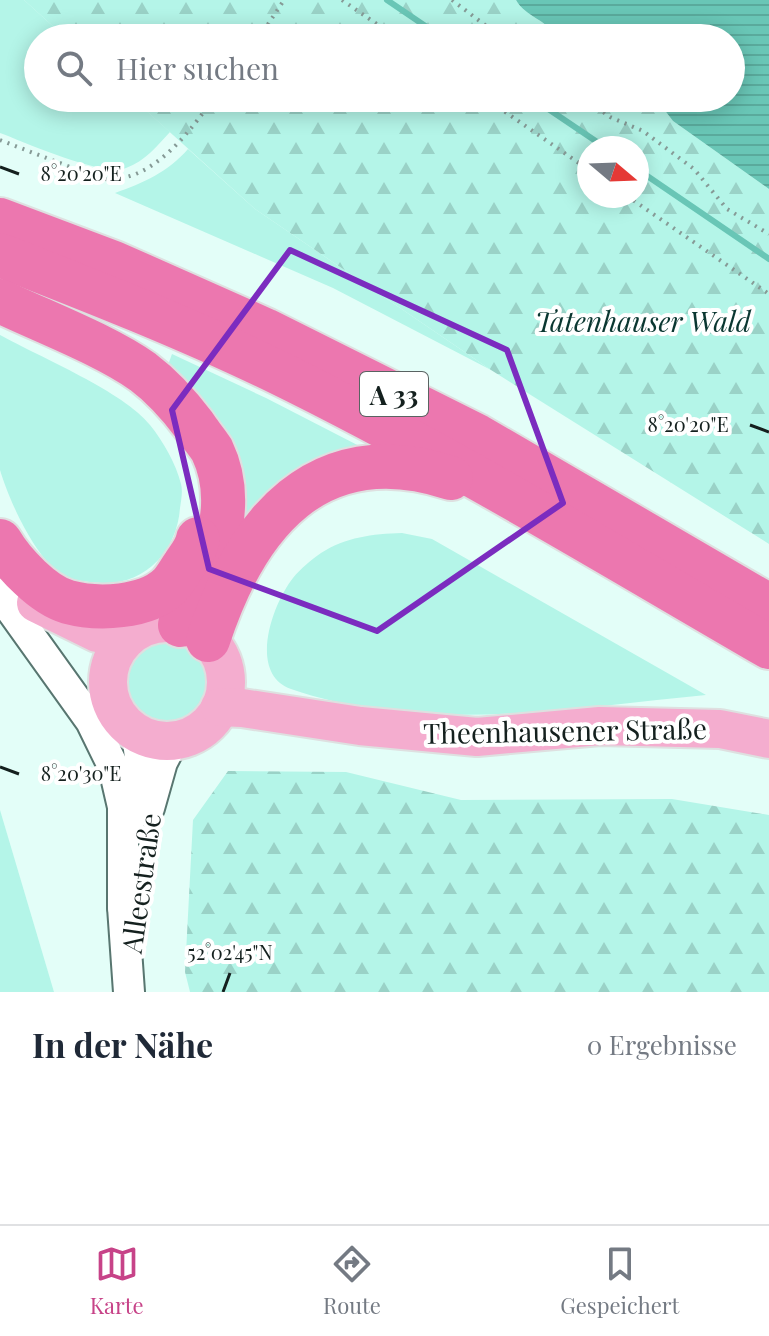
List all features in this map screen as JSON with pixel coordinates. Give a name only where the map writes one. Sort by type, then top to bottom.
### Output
[{"type":"highway","name":"A 33","points":[[0,220],[114,263],[265,330],[477,436],[769,606]]},
{"type":"highway","name":"A 33","points":[[0,255],[130,306],[272,369],[383,426],[769,647]]},
{"type":"highway","points":[[0,301],[142,371],[168,393],[212,451],[222,506],[219,535],[194,632]]},
{"type":"highway","points":[[0,541],[32,580],[67,602],[128,604],[146,599],[169,586],[196,548],[206,504],[201,461],[189,419]]},
{"type":"highway","points":[[194,632],[218,609],[247,553],[275,515],[309,486],[337,474],[366,468],[394,467],[444,475],[507,496]]},
{"type":"main road","points":[[0,569],[16,589],[17,598],[55,626],[118,654]]},
{"type":"main road","points":[[152,626],[194,632],[221,658],[223,694],[209,724],[192,736],[155,738],[122,722],[112,706],[108,687],[118,654],[152,626]]},
{"type":"main road","name":"Theenhausener Straße","points":[[223,694],[248,693],[360,726],[477,737],[600,726],[720,729],[769,739]]},
{"type":"street","points":[[17,598],[91,721],[114,768],[123,807],[123,907]]},
{"type":"street","name":"Alleestraße","points":[[128,986],[123,907],[140,757],[155,738]]},
{"type":"street","name":"Alleestraße","points":[[128,986],[132,904],[143,829],[162,762],[155,738]]},
{"type":"path","points":[[268,24],[284,0]]},
{"type":"path","points":[[342,0],[377,24]]},
{"type":"path","points":[[452,0],[484,24]]},
{"type":"path","points":[[0,140],[102,179],[124,178],[146,168],[188,133],[204,112]]},
{"type":"path","points":[[505,112],[577,162]]},
{"type":"path","points":[[603,112],[653,138],[694,169],[727,209],[769,234]]},
{"type":"path","points":[[644,208],[769,294]]},
{"type":"highlighted area","points":[[290,250],[507,350],[563,503],[377,631],[209,569],[172,410]]},
{"type":"green space","points":[[0,0],[24,0],[51,24],[24,24],[24,112],[148,112],[170,132],[139,161],[126,168],[115,169],[83,164],[0,133]]},
{"type":"green space","points":[[24,0],[516,0],[525,11],[544,24],[51,24]]},
{"type":"green space","name":"Tatenhauser Wald","points":[[148,112],[666,112],[673,121],[769,189],[769,544],[491,370],[255,209]]},
{"type":"green space","points":[[188,149],[255,209],[491,370],[333,288],[115,193],[154,176]]},
{"type":"green space","points":[[0,335],[121,400],[150,425],[164,445],[181,484],[178,524],[165,551],[145,571],[118,582],[75,580],[51,566],[32,541],[0,470]]},
{"type":"green space","points":[[172,354],[369,451],[244,526],[168,365]]},
{"type":"green space","points":[[402,533],[432,539],[706,695],[550,711],[445,715],[342,703],[291,689],[278,681],[270,668],[268,637],[278,604],[296,575],[318,555],[340,543]]},
{"type":"green space","points":[[166,642],[182,645],[195,654],[204,667],[207,683],[204,699],[195,712],[182,721],[166,724],[150,721],[137,712],[128,699],[125,683],[128,667],[137,654],[150,645]]},
{"type":"green space","points":[[228,771],[346,772],[461,800],[672,799],[769,815],[769,992],[190,992],[185,972],[193,820]]},
{"type":"green space","points":[[0,810],[54,992],[0,992]]},
{"type":"shaded area","points":[[516,0],[769,0],[769,189],[673,121],[666,112],[745,112],[745,24],[544,24]]},
{"type":"waterway","points":[[387,0],[422,24]]},
{"type":"waterway","points":[[553,112],[588,136]]},
{"type":"waterway","points":[[649,177],[769,259]]}]
